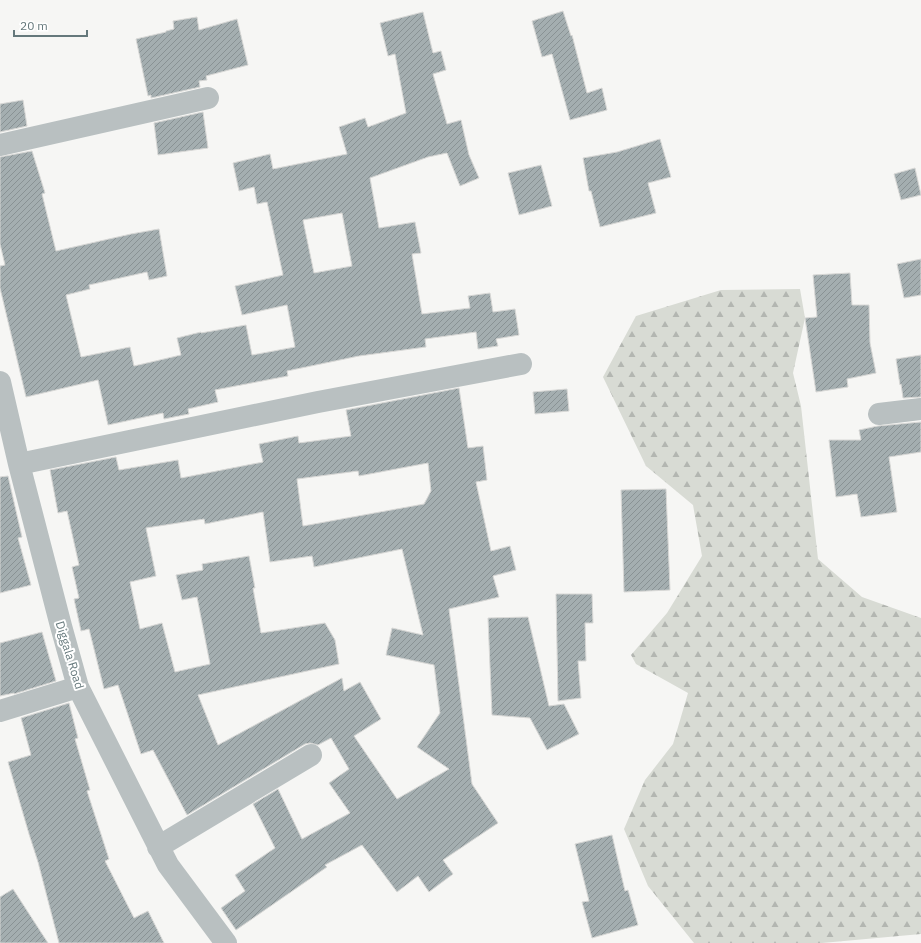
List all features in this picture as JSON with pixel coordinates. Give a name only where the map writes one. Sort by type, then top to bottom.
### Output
[{"type":"street","points":[[0,144],[208,98]]},
{"type":"street","points":[[19,464],[318,402],[521,364]]},
{"type":"street","name":"Diggala Road","points":[[0,382],[19,464],[78,687],[168,865],[226,943]]},
{"type":"street","points":[[880,414],[921,409]]},
{"type":"street","points":[[0,711],[78,687]]},
{"type":"street","points":[[158,847],[311,755]]},
{"type":"green space","points":[[800,289],[805,318],[793,373],[801,406],[818,559],[862,597],[921,618],[921,934],[822,943],[694,943],[648,886],[624,829],[645,780],[673,744],[688,693],[636,664],[631,655],[667,613],[702,556],[693,505],[646,466],[603,377],[636,316],[721,290]]},
{"type":"building","points":[[563,11],[571,36],[572,35],[587,93],[602,88],[607,110],[570,120],[552,54],[542,57],[532,21]]},
{"type":"building","points":[[423,12],[433,53],[441,51],[446,70],[433,74],[447,124],[461,120],[469,155],[479,178],[460,186],[447,153],[428,157],[370,178],[379,228],[415,222],[421,253],[412,254],[422,314],[470,308],[468,296],[490,293],[493,312],[515,309],[519,335],[496,339],[498,346],[478,349],[476,332],[425,339],[426,347],[359,356],[287,371],[288,376],[215,390],[218,402],[188,409],[189,414],[164,419],[163,413],[108,425],[98,380],[26,397],[0,288],[0,266],[5,265],[0,244],[0,157],[32,151],[45,193],[42,194],[56,251],[159,229],[167,276],[149,280],[147,272],[89,285],[90,289],[66,295],[81,357],[130,347],[134,366],[181,355],[177,338],[201,332],[246,325],[252,355],[295,347],[287,305],[242,315],[235,286],[283,275],[267,202],[257,204],[254,187],[239,191],[233,163],[270,154],[273,169],[347,154],[339,127],[365,118],[368,127],[406,113],[395,54],[388,56],[380,23]],"holes":[[[342,213],[352,266],[314,273],[303,220]]]},
{"type":"building","points":[[197,17],[199,30],[237,19],[248,65],[206,76],[207,80],[199,81],[200,87],[151,98],[151,95],[148,96],[136,39],[174,29],[173,21]]},
{"type":"building","points":[[23,100],[27,126],[0,132],[0,104]]},
{"type":"building","points":[[203,112],[208,148],[158,155],[154,123]]},
{"type":"building","points":[[660,139],[671,177],[648,183],[656,213],[600,227],[591,191],[589,191],[583,158],[617,152]]},
{"type":"building","points":[[541,165],[552,206],[519,215],[508,173]]},
{"type":"building","points":[[915,168],[921,195],[901,200],[894,174]]},
{"type":"building","points":[[921,259],[921,295],[904,298],[897,264]]},
{"type":"building","points":[[850,273],[852,305],[869,305],[870,343],[876,373],[847,379],[848,387],[816,392],[805,318],[817,317],[813,275]]},
{"type":"building","points":[[921,355],[921,397],[903,398],[896,359]]},
{"type":"building","points":[[459,388],[468,448],[483,446],[487,480],[476,482],[491,551],[510,546],[516,570],[493,576],[499,597],[449,609],[472,784],[498,823],[443,860],[453,874],[429,892],[418,876],[397,892],[362,845],[325,865],[327,867],[236,930],[221,908],[245,891],[235,875],[275,848],[253,804],[278,789],[302,839],[350,813],[329,783],[349,769],[331,738],[318,745],[310,743],[305,744],[187,815],[153,750],[141,754],[118,685],[104,689],[89,629],[81,631],[74,599],[79,598],[72,567],[79,565],[67,511],[58,513],[50,470],[116,457],[119,470],[178,460],[181,478],[263,462],[259,444],[298,436],[299,443],[351,436],[346,410]],"holes":[[[428,463],[431,491],[424,504],[303,526],[297,479],[358,471],[359,476]],[[263,512],[270,562],[312,556],[314,567],[402,549],[423,635],[392,628],[386,655],[434,665],[440,713],[417,747],[449,769],[397,799],[354,736],[381,719],[360,682],[344,691],[342,678],[218,745],[198,695],[339,664],[335,640],[325,623],[261,633],[249,556],[202,564],[203,570],[176,575],[182,600],[197,597],[210,664],[175,672],[162,623],[140,629],[130,582],[156,576],[146,528],[204,519],[205,524]]]},
{"type":"building","points":[[567,389],[569,411],[535,414],[533,392]]},
{"type":"building","points":[[921,422],[921,452],[889,457],[897,512],[861,517],[857,494],[836,497],[829,440],[861,440],[859,430],[878,426]]},
{"type":"building","points":[[8,476],[22,537],[18,538],[31,585],[0,593],[0,477]]},
{"type":"building","points":[[666,489],[670,590],[624,592],[621,490]]},
{"type":"building","points":[[556,594],[592,594],[593,623],[585,623],[586,661],[578,661],[581,698],[558,701]]},
{"type":"building","points":[[528,617],[549,706],[564,704],[579,734],[547,750],[530,718],[492,715],[488,618]]},
{"type":"building","points":[[42,632],[56,681],[14,694],[0,696],[0,643]]},
{"type":"building","points":[[69,703],[78,738],[75,739],[90,790],[87,791],[109,859],[105,861],[134,918],[148,911],[164,943],[59,943],[38,862],[8,762],[31,755],[21,718]]},
{"type":"building","points":[[612,835],[625,891],[628,890],[638,925],[592,938],[582,902],[589,901],[575,844]]},
{"type":"building","points":[[13,889],[48,943],[0,943],[0,897]]}]
